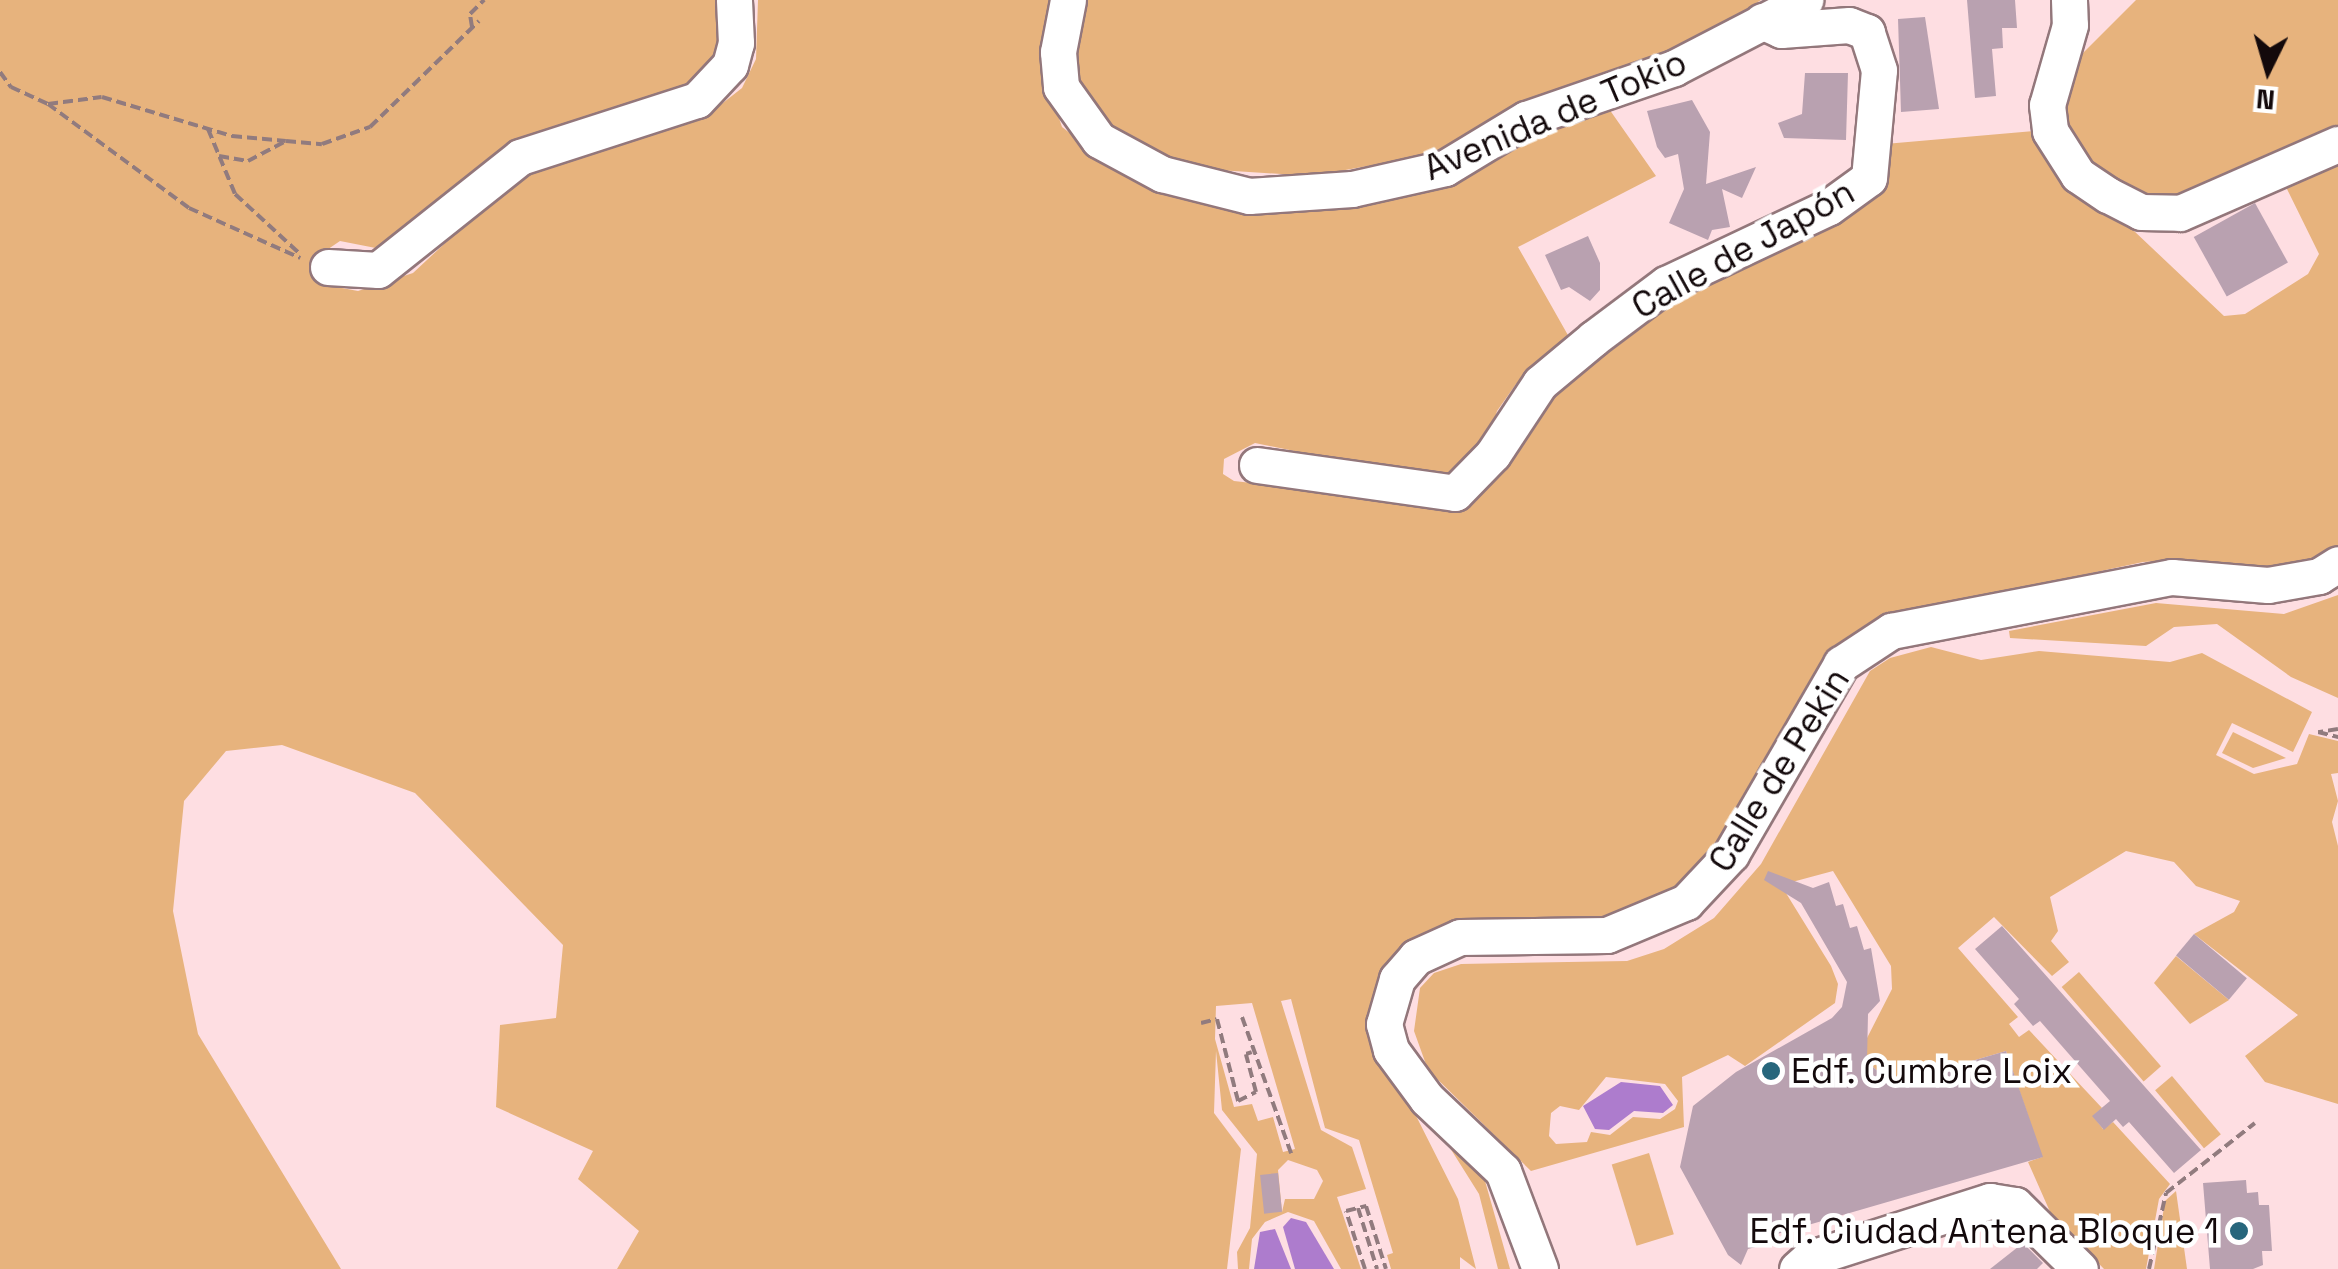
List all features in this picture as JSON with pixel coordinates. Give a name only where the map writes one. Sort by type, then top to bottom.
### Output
[{"type":"street","points":[[328,267],[378,270],[520,157],[697,100],[730,64],[736,43],[734,0]]},
{"type":"street","name":"Avenida de Tokio","points":[[1068,0],[1058,52],[1061,87],[1099,140],[1162,174],[1249,196],[1352,190],[1446,168],[1526,119],[1674,68],[1805,0]]},
{"type":"street","points":[[2070,0],[2070,25],[2047,105],[2050,130],[2078,174],[2108,195],[2140,212],[2180,213],[2338,144]]},
{"type":"street","name":"Calle de Japón","points":[[1258,466],[1455,494],[1493,454],[1540,383],[1594,338],[1666,284],[1828,206],[1869,178],[1878,70],[1867,32],[1850,25],[1781,30],[1762,20]]},
{"type":"street","name":"Calle de Pekin","points":[[1540,1269],[1503,1171],[1406,1076],[1391,1050],[1384,1024],[1396,979],[1416,957],[1460,937],[1606,935],[1686,902],[1731,854],[1842,664],[1891,631],[2172,577],[2268,585],[2319,576],[2338,564]]},
{"type":"street","points":[[1797,1269],[1808,1260],[1990,1200],[2015,1205],[2080,1269]]},
{"type":"path","points":[[472,26],[470,14],[484,0]]},
{"type":"path","points":[[48,104],[102,98],[208,129],[322,144],[370,126],[479,21]]},
{"type":"path","points":[[0,72],[10,87],[48,104],[189,208],[316,267],[235,194],[208,129]]},
{"type":"path","points":[[220,156],[248,160],[286,141]]},
{"type":"path","points":[[2338,729],[2318,732],[2338,736]]},
{"type":"path","points":[[1242,1017],[1252,1052]]},
{"type":"path","points":[[1201,1023],[1217,1018],[1238,1101],[1256,1092],[1246,1054],[1260,1051],[1291,1153]]},
{"type":"path","points":[[2149,1269],[2166,1193],[2255,1123]]},
{"type":"path","points":[[1365,1269],[1346,1211],[1366,1206],[1386,1269]]},
{"type":"path","points":[[1358,1208],[1377,1269]]},
{"type":"shaded area","points":[[0,0],[726,0],[724,60],[685,88],[532,136],[472,171],[391,251],[340,241],[315,258],[309,272],[326,285],[358,291],[413,273],[528,166],[705,117],[742,88],[756,59],[758,0],[1049,0],[1042,68],[1062,127],[1102,158],[1241,203],[1607,106],[1656,176],[1518,247],[1569,337],[1516,384],[1497,411],[1486,448],[1457,475],[1412,475],[1255,443],[1224,459],[1223,474],[1234,481],[1455,505],[1575,364],[1702,279],[1840,213],[1885,144],[2035,131],[2085,198],[2133,230],[2224,316],[2245,314],[2308,274],[2319,254],[2282,179],[2338,157],[2338,548],[2309,567],[2273,570],[2189,559],[2143,562],[1899,614],[1687,887],[1614,924],[1447,933],[1371,1036],[1380,1065],[1408,1100],[1458,1199],[1476,1269],[1460,1257],[1460,1269],[1391,1269],[1387,1255],[1393,1253],[1359,1140],[1325,1128],[1291,999],[1281,1001],[1321,1130],[1352,1147],[1366,1189],[1337,1197],[1361,1269],[1341,1269],[1314,1221],[1288,1212],[1265,1222],[1252,1239],[1249,1269],[1238,1269],[1237,1252],[1250,1228],[1257,1154],[1222,1110],[1216,1051],[1214,1113],[1241,1149],[1227,1269],[617,1269],[639,1231],[578,1179],[593,1151],[496,1107],[500,1025],[556,1018],[563,945],[415,793],[282,745],[226,751],[184,801],[173,911],[198,1034],[341,1269],[0,1269]],"holes":[[[1252,1003],[1295,1149],[1283,1152],[1273,1117],[1258,1121],[1252,1104],[1234,1107],[1215,1039],[1216,1006]],[[1288,1160],[1317,1170],[1323,1181],[1314,1199],[1285,1199],[1282,1212],[1278,1170]]]},
{"type":"shaded area","points":[[1081,0],[1761,0],[1687,49],[1440,153],[1312,176],[1188,168],[1149,155],[1088,106],[1071,77]]},
{"type":"shaded area","points":[[2136,0],[2338,0],[2338,133],[2181,200],[2149,198],[2127,188],[2095,166],[2070,135],[2062,106],[2077,59]]},
{"type":"shaded area","points":[[2338,595],[2338,698],[2291,677],[2217,624],[2174,627],[2146,646],[2010,638],[2009,631],[2156,603],[2284,614]]},
{"type":"shaded area","points":[[1931,647],[1981,660],[2039,651],[2170,662],[2202,653],[2312,712],[2293,752],[2232,723],[2216,755],[2254,774],[2297,764],[2309,734],[2338,741],[2338,773],[2331,774],[2338,801],[2332,822],[2338,846],[2338,1104],[2265,1082],[2245,1056],[2298,1015],[2194,934],[2234,912],[2240,901],[2196,886],[2174,862],[2126,851],[2050,897],[2058,931],[2051,941],[2069,962],[2052,976],[1994,917],[1958,948],[2018,1017],[2009,1024],[2019,1037],[2029,1030],[2102,1108],[2093,1116],[2103,1129],[2113,1122],[2170,1184],[2159,1199],[2146,1269],[2104,1269],[2051,1214],[2028,1162],[2042,1157],[2006,1051],[1893,1084],[1867,1062],[1866,1040],[1892,989],[1891,966],[1833,871],[1781,885],[1831,966],[1838,984],[1835,1003],[1745,1066],[1728,1055],[1682,1077],[1684,1127],[1531,1171],[1428,1070],[1414,1031],[1420,988],[1434,973],[1461,964],[1627,961],[1664,949],[1714,918],[1761,864],[1870,671],[1890,658]],"holes":[[[1606,1077],[1665,1084],[1678,1101],[1675,1109],[1660,1119],[1633,1117],[1610,1135],[1591,1132],[1587,1142],[1556,1144],[1549,1136],[1551,1113],[1560,1106],[1579,1110]]]},
{"type":"shaded area","points":[[2233,732],[2286,758],[2253,768],[2222,753]]},
{"type":"shaded area","points":[[2176,956],[2229,1000],[2190,1024],[2154,983]]},
{"type":"shaded area","points":[[2079,972],[2161,1066],[2144,1081],[2062,987]]},
{"type":"shaded area","points":[[2172,1076],[2221,1134],[2204,1148],[2155,1090]]},
{"type":"shaded area","points":[[1621,1082],[1660,1086],[1673,1105],[1663,1113],[1634,1111],[1609,1130],[1595,1129],[1583,1106]]},
{"type":"shaded area","points":[[1440,1132],[1485,1181],[1510,1269],[1498,1269],[1479,1194]]},
{"type":"shaded area","points":[[1649,1153],[1674,1234],[1637,1246],[1612,1164]]},
{"type":"shaded area","points":[[2176,1191],[2187,1269],[2154,1269],[2165,1201]]},
{"type":"shaded area","points":[[1291,1218],[1306,1222],[1334,1269],[1295,1269],[1283,1227]]},
{"type":"shaded area","points":[[1275,1229],[1291,1269],[1254,1269],[1260,1232]]},
{"type":"building","points":[[1967,0],[2015,0],[2017,28],[2002,28],[2003,48],[1992,49],[1996,96],[1975,98]]},
{"type":"building","points":[[1925,17],[1939,109],[1901,112],[1898,19]]},
{"type":"building","points":[[1805,73],[1848,73],[1846,140],[1784,138],[1778,123],[1802,114]]},
{"type":"building","points":[[1692,100],[1710,132],[1706,184],[1756,167],[1742,198],[1722,189],[1730,227],[1712,230],[1708,240],[1669,223],[1684,189],[1678,154],[1665,158],[1657,147],[1647,111]]},
{"type":"building","points":[[2255,203],[2288,262],[2227,296],[2194,237]]},
{"type":"building","points":[[1588,236],[1600,263],[1600,290],[1590,301],[1569,287],[1561,290],[1545,255]]},
{"type":"building","points":[[1768,871],[1813,888],[1829,882],[1836,906],[1843,904],[1850,928],[1857,926],[1864,950],[1871,948],[1880,1001],[1868,1014],[1867,1062],[1893,1084],[2006,1051],[2043,1157],[1777,1234],[1778,1241],[1748,1249],[1741,1265],[1728,1255],[1680,1167],[1693,1106],[1736,1072],[1832,1018],[1842,1007],[1847,982],[1801,903],[1764,880]]},
{"type":"building","points":[[2002,926],[2201,1150],[2174,1173],[2129,1122],[2123,1127],[2116,1119],[2104,1130],[2092,1116],[2110,1101],[2040,1021],[2033,1026],[2014,1004],[2019,999],[1975,949]]},
{"type":"building","points":[[2194,934],[2247,978],[2229,1000],[2176,955]]},
{"type":"building","points":[[1278,1173],[1282,1212],[1264,1214],[1260,1175]]},
{"type":"building","name":"Edf. Ciudad Antena Bloque 1","points":[[2246,1180],[2247,1193],[2258,1192],[2259,1205],[2269,1205],[2272,1251],[2262,1251],[2263,1265],[2253,1269],[2210,1269],[2203,1183]]},
{"type":"building","points":[[2023,1243],[2043,1263],[2037,1269],[1990,1269]]},
{"type":"place","name":"Edf. Cumbre Loix","points":[[1771,1071]]},
{"type":"place","name":"Edf. Ciudad Antena Bloque 1","points":[[2239,1231]]}]
